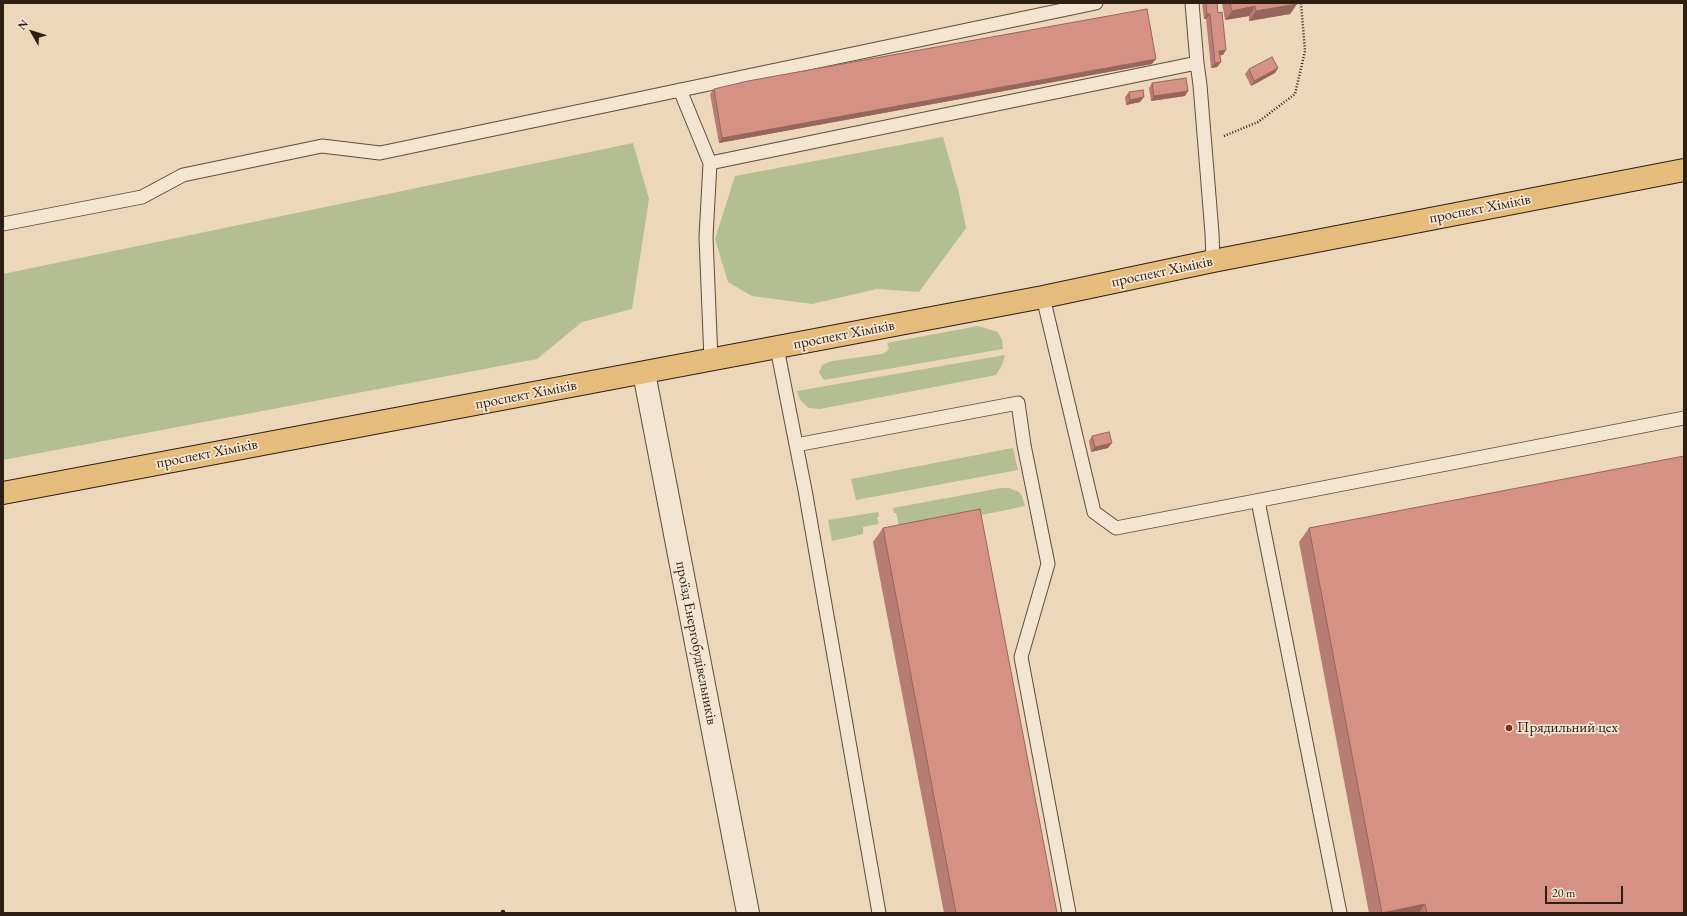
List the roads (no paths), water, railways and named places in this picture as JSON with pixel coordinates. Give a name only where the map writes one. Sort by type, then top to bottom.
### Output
[{"type":"main road","name":"проспект Хіміків","points":[[3,493],[1043,297],[1212,261],[1684,170]]},
{"type":"street","name":"проїзд Енергобудівельників","points":[[644,373],[748,913]]},
{"type":"lane","points":[[3,224],[142,197],[183,174],[322,146],[380,153],[1096,3]]},
{"type":"lane","points":[[1192,3],[1212,233],[1212,261]]},
{"type":"lane","points":[[710,163],[1197,63]]},
{"type":"lane","points":[[680,90],[710,163],[706,237],[711,360]]},
{"type":"lane","points":[[1043,297],[1094,512],[1116,528],[1684,418]]},
{"type":"lane","points":[[777,348],[796,445],[879,913]]},
{"type":"lane","points":[[796,445],[1018,403],[1024,445],[1048,564],[1021,657],[1069,913]]},
{"type":"lane","points":[[1258,501],[1340,913]]},
{"type":"place","name":"Прядильний цех","points":[[1509,728]]}]
